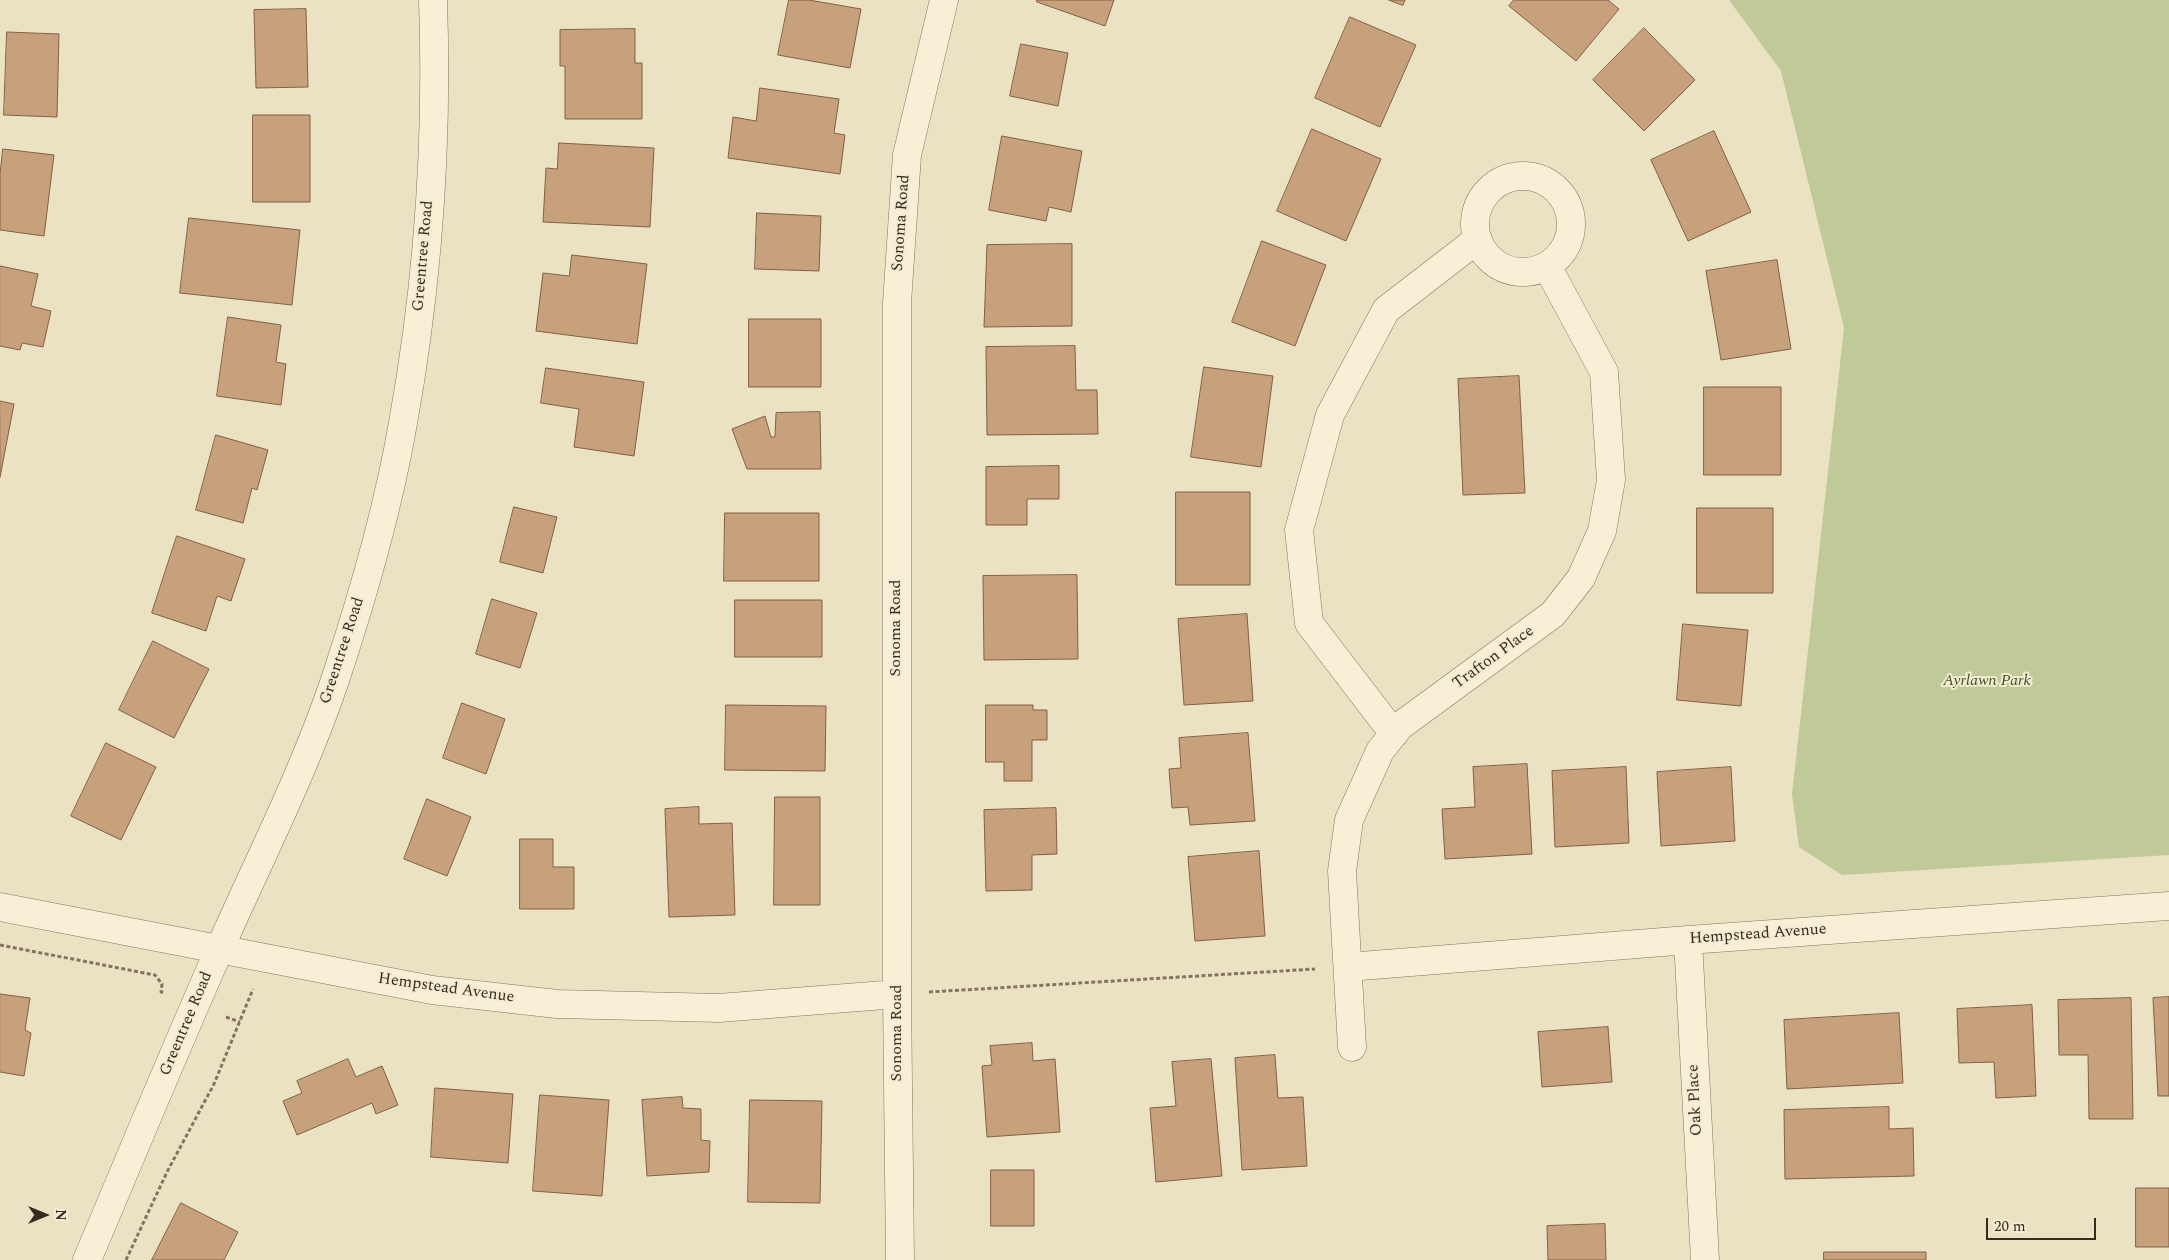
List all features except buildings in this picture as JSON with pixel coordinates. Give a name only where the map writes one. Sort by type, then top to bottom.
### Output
[{"type":"street","name":"Greentree Road","points":[[87,1260],[195,1004],[301,769],[334,684],[360,603],[386,502],[403,425],[418,328],[432,173],[434,93],[433,0]]},
{"type":"street","name":"Sonoma Road","points":[[900,1260],[898,303],[907,155],[944,0]]},
{"type":"street","points":[[1516,176],[1533,176],[1541,179],[1548,182],[1561,193],[1569,208],[1572,224],[1568,241],[1560,256],[1547,266],[1531,271],[1514,271],[1498,265],[1486,254],[1478,239],[1475,222],[1479,206],[1487,192],[1500,181],[1516,176]]},
{"type":"street","points":[[1394,734],[1309,623],[1299,530],[1330,415],[1386,310],[1478,239]]},
{"type":"street","name":"Trafton Place","points":[[1352,1047],[1342,871],[1349,820],[1380,751],[1400,726],[1553,614],[1581,578],[1602,531],[1611,480],[1604,372],[1547,266]]},
{"type":"street","name":"Hempstead Avenue","points":[[1348,968],[1688,940],[2169,906]]},
{"type":"street","name":"Hempstead Avenue","points":[[0,907],[432,990],[557,1004],[719,1008],[898,994]]},
{"type":"street","name":"Oak Place","points":[[1688,940],[1705,1260]]},
{"type":"path","points":[[0,945],[155,975],[162,984],[161,992],[240,1022]]},
{"type":"path","points":[[126,1260],[168,1172],[214,1084],[265,958]]},
{"type":"path","points":[[898,994],[1348,968]]},
{"type":"green space","name":"Ayrlawn Park","points":[[1729,0],[2169,0],[2169,855],[1842,875],[1799,847],[1792,794],[1844,328],[1781,71]]}]
